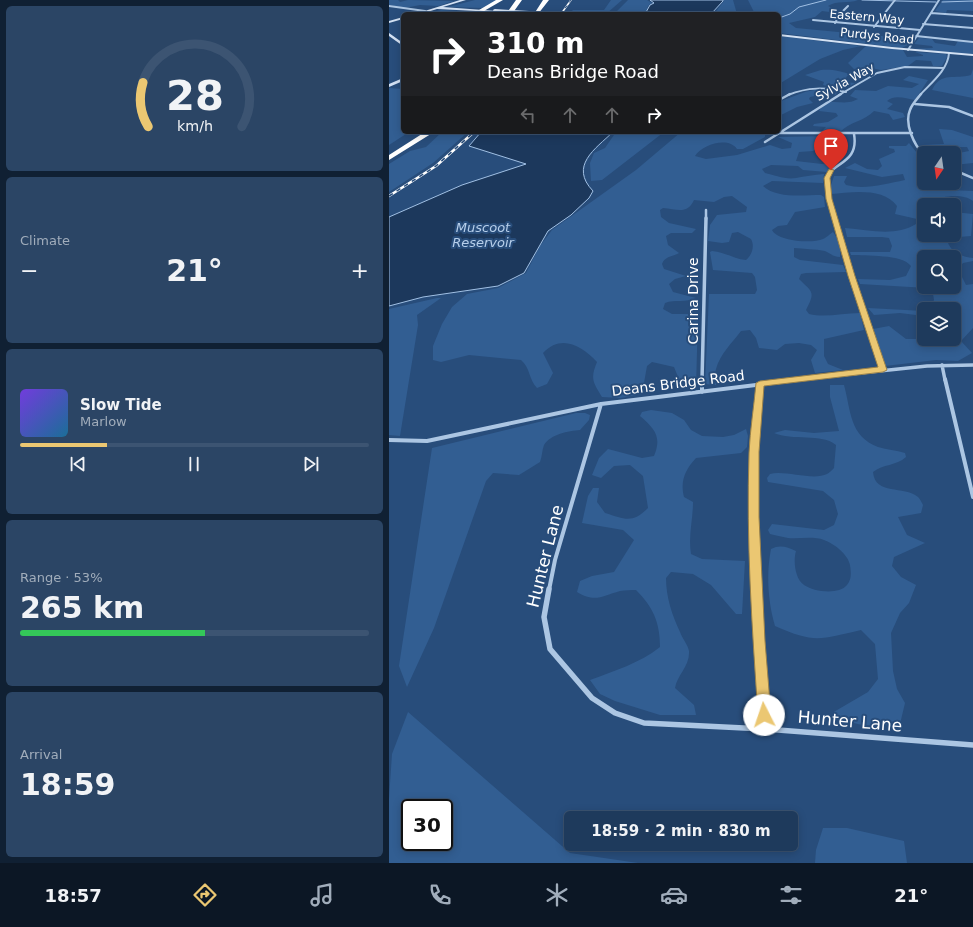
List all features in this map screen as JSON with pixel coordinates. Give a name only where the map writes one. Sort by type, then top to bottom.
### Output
[{"type":"highway","points":[[481,10],[500,0]]},
{"type":"highway","points":[[510,12],[519,0]]},
{"type":"highway","points":[[537,12],[546,0]]},
{"type":"highway","points":[[519,12],[525,4]]},
{"type":"highway","points":[[389,149],[414,134]]},
{"type":"highway","points":[[389,158],[427,134]]},
{"type":"main road","points":[[425,12],[464,0]]},
{"type":"main road","points":[[437,8],[529,12]]},
{"type":"main road","points":[[389,23],[401,19]]},
{"type":"main road","points":[[389,34],[401,43]]},
{"type":"main road","name":"Purdys Road","points":[[781,35],[908,50],[973,55]]},
{"type":"main road","points":[[389,86],[401,80]]},
{"type":"street","points":[[874,27],[895,0]]},
{"type":"street","points":[[908,50],[939,0]]},
{"type":"street","points":[[389,6],[425,12]]},
{"type":"street","points":[[835,23],[839,15],[848,6]]},
{"type":"street","points":[[931,12],[973,16]]},
{"type":"street","name":"Eastern Way","points":[[813,20],[874,27],[920,30]]},
{"type":"street","points":[[923,24],[973,28]]},
{"type":"street","points":[[916,36],[973,42]]},
{"type":"street","points":[[917,148],[908,120],[923,91],[945,68],[950,57],[949,53]]},
{"type":"street","name":"Sylvia Way","points":[[781,131],[877,73],[895,69],[945,68]]},
{"type":"street","points":[[781,99],[790,94],[827,86],[847,92]]},
{"type":"street","points":[[915,104],[949,107],[973,116]]},
{"type":"street","points":[[781,133],[912,133]]},
{"type":"street","name":"Sylvia Way","points":[[765,142],[777,134]]},
{"type":"street","points":[[854,134],[856,148],[854,154],[831,170],[827,175],[826,184],[851,276],[883,370]]},
{"type":"street","points":[[961,173],[973,178]]},
{"type":"street","name":"Carina Drive","points":[[702,392],[706,210]]},
{"type":"street","points":[[942,365],[955,428],[973,497]]},
{"type":"street","name":"Deans Bridge Road","points":[[389,440],[415,442],[444,438],[601,404],[702,392],[760,383],[942,365],[973,365]]},
{"type":"street","points":[[760,383],[754,452],[754,517],[759,641],[765,729]]},
{"type":"street","name":"Hunter Lane","points":[[601,404],[555,560],[544,617],[550,649],[591,698],[615,713],[644,723],[765,729],[973,745]]},
{"type":"shaded area","points":[[389,0],[398,0],[400,2],[408,0],[454,1],[438,6],[420,5],[405,8],[389,5]]},
{"type":"shaded area","points":[[475,0],[497,0],[482,8],[448,7]]},
{"type":"shaded area","points":[[611,0],[622,0],[608,12],[571,12],[573,10],[604,10]]},
{"type":"shaded area","points":[[628,0],[647,0],[652,3],[648,6],[646,12],[616,12]]},
{"type":"shaded area","points":[[733,0],[736,12],[716,12],[724,1]]},
{"type":"shaded area","points":[[748,0],[858,0],[835,3],[828,6],[839,11],[837,13],[822,11],[815,17],[789,23],[796,28],[912,39],[908,45],[902,48],[781,33],[781,12],[754,12]]},
{"type":"shaded area","points":[[943,0],[973,0],[973,11],[947,10],[946,13],[935,11]]},
{"type":"shaded area","points":[[441,10],[482,12],[432,12]]},
{"type":"shaded area","points":[[781,36],[861,46],[843,50],[820,59],[781,83]]},
{"type":"shaded area","points":[[919,38],[932,39],[935,43],[955,46],[958,41],[973,42],[973,54],[912,49],[933,48],[932,46],[914,44]]},
{"type":"shaded area","points":[[866,46],[903,50],[907,57],[923,56],[915,52],[946,54],[947,57],[942,66],[933,66],[931,61],[916,60],[908,66],[881,70],[866,67],[854,69],[848,63]]},
{"type":"shaded area","points":[[973,69],[973,98],[932,90],[940,80],[949,77],[971,75]]},
{"type":"shaded area","points":[[821,70],[836,71],[851,75],[847,76],[844,82],[855,83],[851,86],[836,88],[823,85],[824,82],[805,75]]},
{"type":"shaded area","points":[[909,76],[928,80],[915,100],[897,97],[887,101],[893,104],[887,109],[903,113],[905,117],[893,120],[889,114],[874,111],[840,132],[820,133],[826,127],[813,126],[814,124],[828,122],[838,116],[836,113],[819,111],[825,104],[833,102],[850,102],[858,99],[850,96],[855,90],[876,91],[888,86],[912,88],[919,84],[903,80]]},
{"type":"shaded area","points":[[389,88],[401,89],[401,134],[406,134],[389,145]]},
{"type":"shaded area","points":[[819,89],[838,92],[835,95],[824,94],[810,97],[809,99],[813,103],[797,107],[781,115],[781,101],[805,92]]},
{"type":"shaded area","points":[[939,129],[952,130],[973,137],[973,163],[961,164],[961,153],[969,151],[967,147],[922,145],[944,144]]},
{"type":"shaded area","points":[[440,134],[466,134],[433,163],[389,192],[389,164],[410,151],[426,147]]},
{"type":"shaded area","points":[[615,134],[661,134],[602,180],[591,181],[590,163],[594,153],[605,148]]},
{"type":"shaded area","points":[[679,134],[765,135],[765,137],[743,149],[737,149],[728,143],[715,144],[703,148],[695,156],[706,159],[737,155],[770,145],[782,149],[791,148],[792,143],[778,137],[833,136],[828,140],[829,147],[820,147],[813,151],[799,152],[796,161],[822,164],[837,162],[827,172],[803,170],[798,166],[771,165],[762,169],[765,173],[788,178],[824,174],[823,183],[772,181],[763,186],[783,195],[821,195],[824,197],[825,207],[795,212],[787,225],[778,226],[772,230],[775,234],[781,237],[803,241],[818,240],[833,232],[837,238],[840,247],[840,257],[833,256],[825,251],[794,248],[794,257],[800,260],[843,265],[846,272],[806,273],[801,274],[799,279],[810,290],[812,295],[806,310],[809,314],[828,315],[860,313],[864,330],[824,339],[824,356],[828,364],[843,370],[815,373],[811,360],[817,350],[811,345],[799,343],[785,344],[777,350],[759,348],[756,338],[750,330],[741,331],[723,354],[716,369],[716,385],[705,384],[709,294],[755,294],[757,290],[755,277],[752,273],[713,270],[710,252],[717,252],[746,260],[750,256],[752,250],[753,245],[751,239],[738,232],[732,233],[729,242],[722,243],[708,241],[710,225],[717,215],[746,212],[747,207],[732,196],[724,197],[714,202],[694,200],[688,208],[681,210],[663,208],[660,210],[661,217],[669,223],[696,229],[692,233],[671,233],[666,236],[668,245],[679,253],[667,258],[662,264],[664,269],[686,276],[675,279],[669,284],[673,292],[696,298],[665,303],[663,309],[672,314],[698,314],[696,388],[683,389],[674,367],[652,362],[647,366],[642,394],[621,398],[602,397],[593,380],[597,362],[578,347],[564,343],[550,347],[543,353],[553,373],[547,384],[537,388],[532,381],[526,366],[521,360],[469,355],[441,362],[433,360],[433,346],[442,324],[452,307],[467,294],[498,288],[526,273],[540,246],[552,230],[636,170]]},
{"type":"shaded area","points":[[909,143],[917,153],[917,190],[973,191],[973,201],[969,198],[958,196],[917,198],[917,219],[895,214],[897,206],[891,200],[876,193],[857,192],[831,194],[831,185],[834,176],[847,176],[844,182],[846,185],[860,187],[875,186],[905,180],[903,174],[882,177],[845,168],[855,163],[867,169],[878,170],[882,166],[879,159],[895,152],[894,149],[889,148],[889,146],[906,146]]},
{"type":"shaded area","points":[[961,213],[973,214],[971,236],[961,237]]},
{"type":"shaded area","points":[[917,219],[917,242],[948,242],[953,250],[917,250],[917,287],[860,284],[858,279],[890,280],[906,276],[911,266],[900,259],[851,255],[850,252],[890,252],[892,246],[889,238],[847,237],[845,228],[891,232],[908,228],[916,224]]},
{"type":"shaded area","points":[[961,255],[973,258],[973,261],[963,263],[961,265]]},
{"type":"shaded area","points":[[961,275],[966,285],[973,284],[973,328],[961,341],[961,302],[933,302],[933,294],[961,294]]},
{"type":"shaded area","points":[[441,298],[417,315],[418,325],[400,436],[389,435],[389,309]]},
{"type":"shaded area","points":[[868,308],[917,311],[917,315],[900,313],[874,315]]},
{"type":"shaded area","points":[[889,326],[906,339],[917,339],[917,346],[961,346],[961,341],[972,353],[958,361],[936,360],[885,366],[873,329]]},
{"type":"shaded area","points":[[830,385],[844,385],[850,413],[856,429],[861,436],[878,447],[905,453],[906,457],[902,460],[877,469],[873,472],[875,479],[884,487],[912,493],[918,497],[923,505],[921,513],[898,517],[907,535],[925,543],[894,557],[892,566],[901,577],[916,585],[909,603],[900,613],[891,633],[893,671],[897,689],[905,703],[900,724],[873,726],[857,724],[832,713],[868,692],[878,679],[875,644],[861,630],[836,636],[818,638],[809,638],[789,632],[775,626],[769,598],[769,559],[771,549],[774,547],[787,547],[796,551],[795,565],[797,574],[801,582],[808,587],[820,591],[833,591],[843,588],[849,583],[851,570],[849,561],[840,550],[832,544],[816,538],[783,537],[770,534],[768,530],[772,524],[824,530],[834,525],[838,514],[834,500],[823,491],[768,482],[767,478],[770,474],[776,473],[821,476],[828,474],[834,468],[836,445],[830,441],[815,438],[789,437],[774,433],[785,430],[814,433],[839,431],[830,397]]},
{"type":"shaded area","points":[[651,410],[672,413],[684,420],[691,430],[702,436],[723,437],[734,435],[746,429],[748,436],[747,447],[741,453],[696,458],[686,471],[683,481],[684,497],[693,502],[690,541],[691,554],[702,559],[745,561],[742,614],[736,614],[711,585],[693,574],[671,572],[666,578],[668,599],[672,612],[689,651],[688,661],[676,683],[675,688],[694,705],[696,715],[660,715],[615,701],[600,694],[590,680],[617,670],[652,653],[660,647],[659,630],[651,609],[636,590],[620,591],[599,598],[589,597],[577,592],[580,581],[592,576],[614,572],[634,540],[623,530],[582,523],[588,496],[593,488],[599,488],[597,502],[605,513],[628,519],[637,516],[648,508],[643,476],[630,465],[614,466],[601,478],[592,475],[599,458],[608,449],[642,458],[654,456],[657,444],[656,434],[650,425],[640,416],[642,412]]},
{"type":"shaded area","points":[[576,413],[585,413],[590,415],[589,420],[580,430],[560,434],[547,441],[544,445],[540,462],[519,475],[493,473],[486,481],[434,628],[407,687],[399,666],[432,448]]},
{"type":"shaded area","points":[[408,712],[564,848],[564,851],[638,863],[389,863],[389,799],[392,754]]},
{"type":"shaded area","points":[[823,828],[847,828],[904,841],[907,863],[815,863],[816,850]]},
{"type":"water","points":[[650,0],[723,0],[713,12],[646,12],[650,5],[654,3]]},
{"type":"water","name":"Muscoot Reservoir","points":[[479,134],[611,134],[592,152],[587,158],[584,166],[583,174],[586,182],[593,191],[589,198],[571,215],[548,231],[524,273],[498,286],[423,297],[389,306],[389,217],[462,185],[526,164],[469,146]]},
{"type":"waterway","points":[[781,17],[790,14],[799,7],[826,0]]},
{"type":"waterway","points":[[862,0],[936,2]]},
{"type":"waterway","points":[[942,2],[973,1]]},
{"type":"railway","points":[[562,12],[571,0]]},
{"type":"railway","points":[[389,196],[436,166],[472,134]]},
{"type":"route","points":[[764,715],[759,641],[754,517],[754,452],[760,383],[883,370],[851,276],[829,199],[826,184],[827,175],[831,170]]}]
